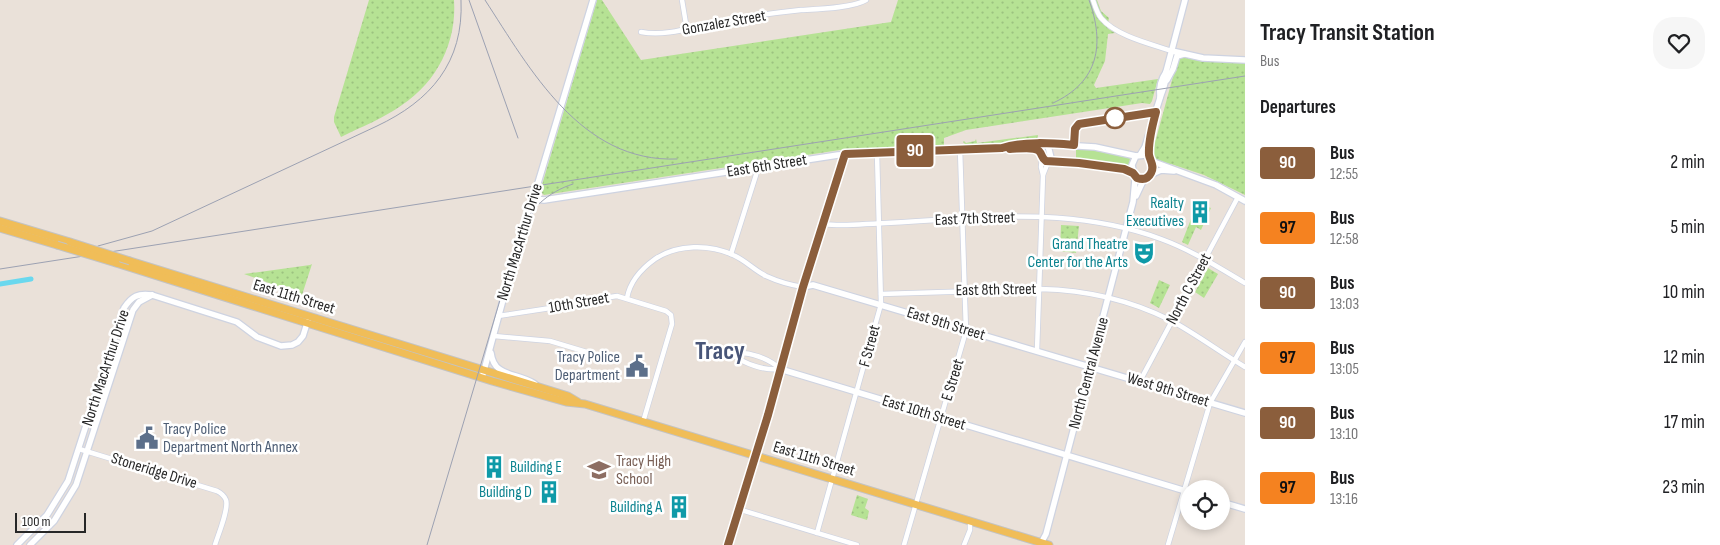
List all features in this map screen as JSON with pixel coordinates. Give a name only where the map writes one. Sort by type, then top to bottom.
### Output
[{"type":"main road","name":"East 11th Street","points":[[0,221],[130,261],[482,378],[566,402],[579,403],[1049,545]]},
{"type":"main road","name":"East 11th Street","points":[[0,228],[484,370],[568,396],[579,403]]},
{"type":"street","name":"North MacArthur Drive","points":[[482,378],[498,316],[593,0]]},
{"type":"street","points":[[682,0],[687,30]]},
{"type":"street","points":[[828,0],[830,8]]},
{"type":"street","name":"Gonzalez Street","points":[[641,32],[652,35],[687,30],[716,22],[830,8],[866,0]]},
{"type":"street","points":[[1093,0],[1100,17],[1108,24],[1130,36],[1185,54],[1216,59],[1245,60]]},
{"type":"street","points":[[1160,97],[1159,90],[1162,77],[1166,72],[1185,0]]},
{"type":"street","points":[[1150,175],[1152,169],[1150,158],[1152,130],[1160,97],[1177,56],[1185,54]]},
{"type":"street","points":[[1166,72],[1167,80]]},
{"type":"street","points":[[1134,174],[1132,163],[1152,130]]},
{"type":"street","points":[[1037,351],[1044,175],[1051,152],[1044,144],[1040,146],[1041,171],[1044,175]]},
{"type":"street","name":"East 6th Street","points":[[1002,148],[1012,145],[1044,144],[1088,146],[1138,155]]},
{"type":"street","name":"East 6th Street","points":[[533,199],[544,200],[845,154],[1002,148],[1034,149],[1049,160]]},
{"type":"street","name":"E Street","points":[[904,545],[966,331],[960,149]]},
{"type":"street","name":"F Street","points":[[817,533],[881,304],[877,153]]},
{"type":"street","points":[[728,545],[803,287],[845,154]]},
{"type":"street","points":[[1138,155],[1146,155],[1184,173],[1216,185],[1245,201]]},
{"type":"street","points":[[1049,160],[1124,169],[1134,174],[1137,178],[1144,179],[1161,170],[1184,173]]},
{"type":"street","points":[[731,254],[755,180],[756,168]]},
{"type":"street","name":"North Central Avenue","points":[[1133,202],[1134,174]]},
{"type":"street","name":"North Central Avenue","points":[[1041,544],[1046,534],[1067,456],[1133,202],[1144,179]]},
{"type":"street","name":"North C Street","points":[[1140,381],[1238,196]]},
{"type":"street","name":"East 7th Street","points":[[824,224],[880,224],[962,218],[1069,218],[1159,238],[1205,259],[1245,283]]},
{"type":"street","points":[[626,298],[628,290],[645,266],[672,250],[695,247],[731,254],[767,276],[803,287]]},
{"type":"street","name":"East 9th Street","points":[[803,287],[813,285],[1090,366]]},
{"type":"street","name":"East 8th Street","points":[[881,294],[1058,289],[1109,298],[1149,311],[1171,321],[1245,367]]},
{"type":"street","name":"North MacArthur Drive","points":[[17,545],[48,515],[68,482],[124,308],[136,295],[152,295]]},
{"type":"street","name":"North MacArthur Drive","points":[[30,545],[54,521],[76,485],[133,310],[139,302],[152,295]]},
{"type":"street","points":[[152,295],[237,322],[257,337],[281,346],[292,345],[298,342],[303,336],[308,319]]},
{"type":"street","name":"10th Street","points":[[498,316],[611,296],[626,298],[666,311],[672,319],[671,331],[643,422]]},
{"type":"street","points":[[494,336],[550,341],[600,356]]},
{"type":"street","points":[[1189,480],[1210,403],[1245,342]]},
{"type":"street","points":[[490,350],[494,365],[499,370],[529,380],[540,388]]},
{"type":"street","name":"East 10th Street","points":[[780,369],[774,363],[740,352],[732,354],[738,359],[755,365],[772,370],[780,369],[1180,489]]},
{"type":"street","name":"West 9th Street","points":[[1090,366],[1245,413]]},
{"type":"street","name":"Stoneridge Drive","points":[[79,449],[217,491],[225,498],[227,507],[215,545]]},
{"type":"street","points":[[1230,505],[1245,509]]},
{"type":"street","points":[[738,509],[857,545]]},
{"type":"street","points":[[1168,545],[1180,509]]},
{"type":"street","points":[[964,545],[970,530],[970,521]]},
{"type":"green space","points":[[369,0],[454,0],[452,31],[448,46],[435,73],[414,96],[388,114],[341,137],[334,122],[334,117]]},
{"type":"green space","points":[[597,0],[602,0],[641,60],[891,22],[898,0],[1097,0],[1101,11],[1109,18],[1107,28],[1115,33],[1108,34],[1105,61],[1094,85],[1096,88],[1158,79],[1150,104],[1142,103],[966,130],[944,138],[944,146],[840,150],[544,195],[541,192],[541,188]]},
{"type":"green space","points":[[1178,58],[1222,62],[1245,62],[1245,195],[1204,175],[1159,162],[1151,153]]},
{"type":"green space","points":[[1038,135],[1037,140],[1031,142],[966,145],[963,142],[975,141],[976,139],[977,143]]},
{"type":"green space","points":[[1076,148],[1089,148],[1130,157],[1129,168],[1076,161]]},
{"type":"green space","points":[[1206,206],[1211,208],[1201,230],[1196,227],[1188,245],[1182,242],[1191,219],[1199,221]]},
{"type":"green space","points":[[1061,225],[1079,226],[1076,253],[1060,251]]},
{"type":"green space","points":[[312,264],[302,295],[244,274],[310,265]]},
{"type":"green space","points":[[1208,268],[1218,274],[1204,298],[1195,292]]},
{"type":"green space","points":[[1159,280],[1170,285],[1159,308],[1150,303]]},
{"type":"green space","points":[[857,495],[868,499],[865,508],[869,511],[867,520],[851,515]]},
{"type":"waterway","points":[[0,284],[31,279]]},
{"type":"railway","points":[[98,246],[152,231],[377,126],[413,105],[428,92],[450,61],[457,43],[461,0]]},
{"type":"railway","points":[[469,0],[518,138]]},
{"type":"railway","points":[[485,0],[520,55],[540,82],[562,107],[586,129],[613,146],[643,156],[677,159]]},
{"type":"railway","points":[[1053,103],[1080,84],[1089,73],[1094,60],[1097,32],[1089,0]]},
{"type":"railway","points":[[0,269],[1245,76]]},
{"type":"railway","points":[[427,545],[520,233],[529,216],[540,202],[564,187],[573,184]]},
{"type":"bus line","name":"90","points":[[728,545],[768,415],[803,287],[845,154],[1002,148],[1012,145],[1031,144],[1074,145],[1075,129],[1079,124],[1156,112],[1149,156],[1152,163],[1152,171],[1144,179],[1137,178],[1133,173],[1124,169],[1046,161],[1042,159],[1038,150],[1010,149]]},
{"type":"place","name":"Realty Executives","points":[[1200,212]]},
{"type":"place","name":"Grand Theatre Center for the Arts","points":[[1144,253]]},
{"type":"place","name":"Tracy Police Department","points":[[637,366]]},
{"type":"place","name":"Tracy Police Department North Annex","points":[[147,438]]},
{"type":"place","name":"Building E","points":[[494,467]]},
{"type":"place","name":"Tracy High School","points":[[599,470]]},
{"type":"place","name":"Building D","points":[[549,492]]},
{"type":"place","name":"Building A","points":[[679,507]]},
{"type":"district","name":"Tracy","points":[[720,351]]}]
